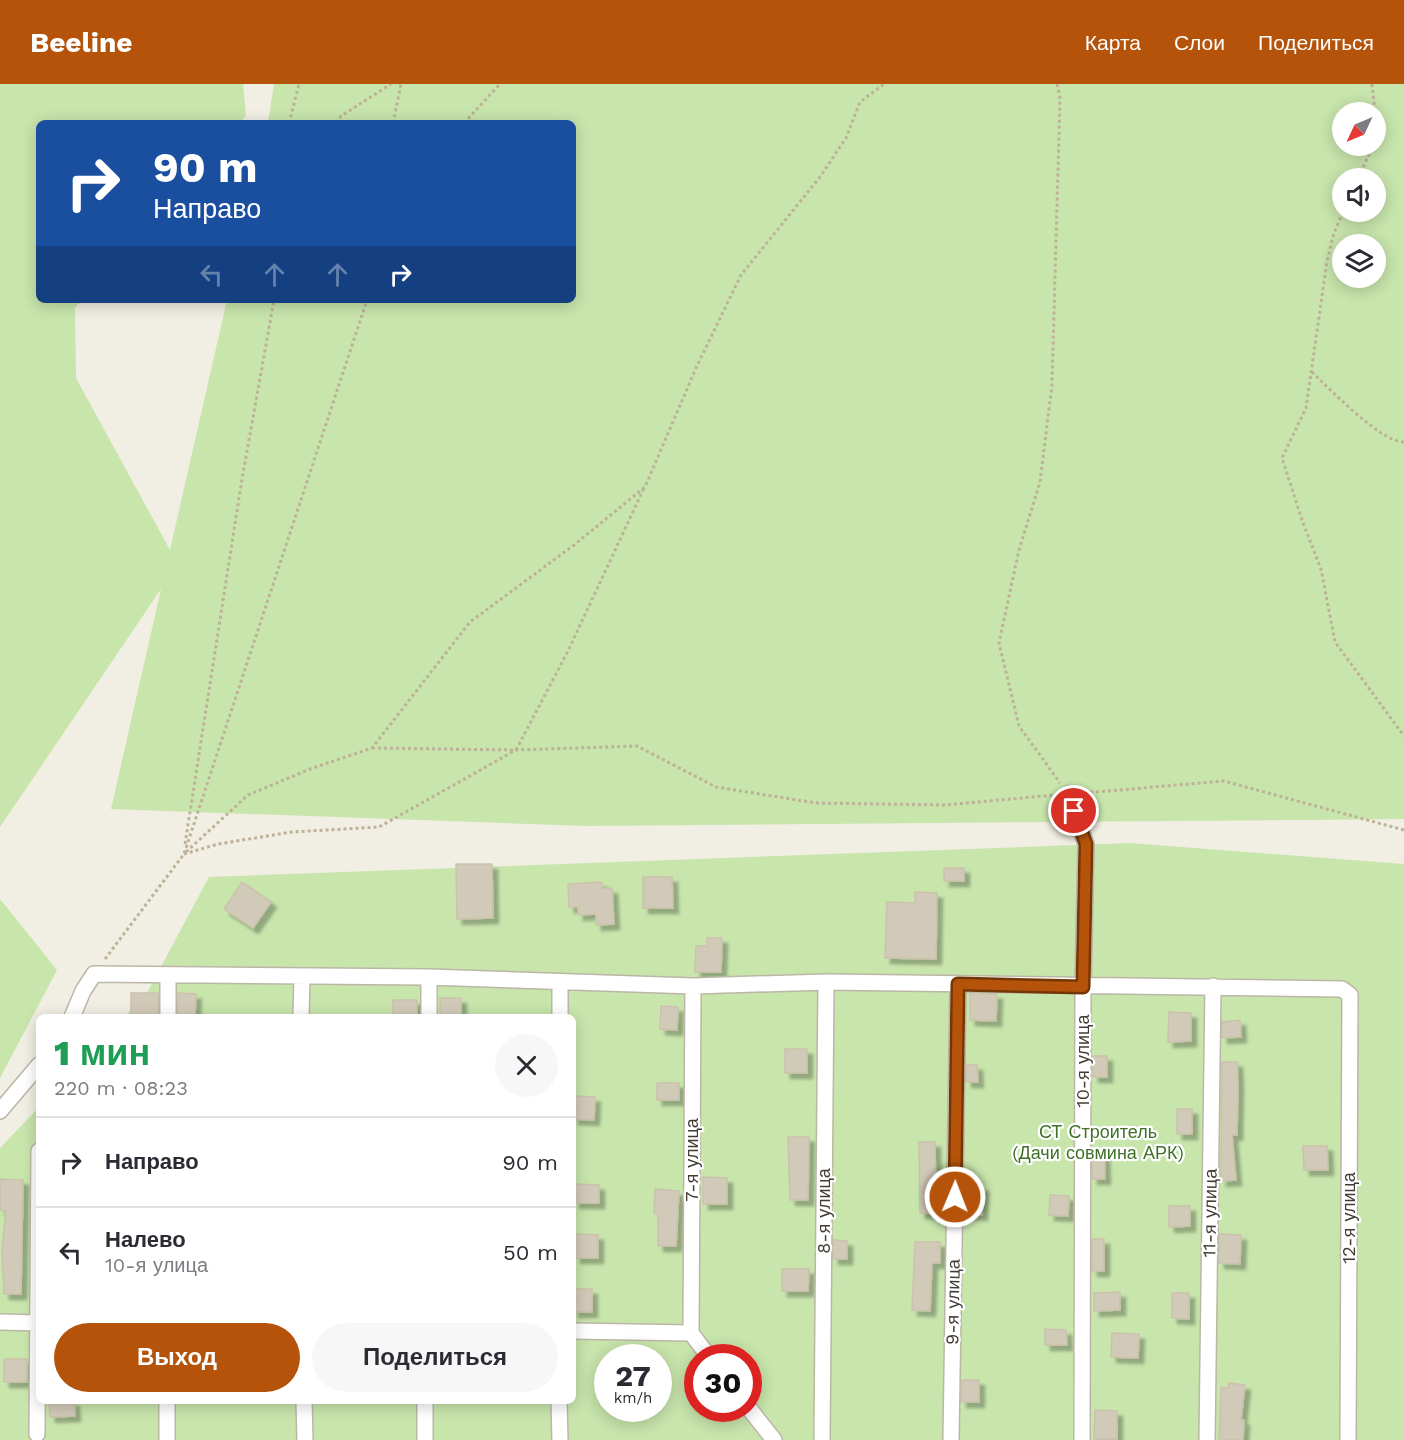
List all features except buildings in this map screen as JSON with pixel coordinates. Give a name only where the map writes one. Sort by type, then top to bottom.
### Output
[{"type":"street","name":"10-я улица","points":[[1068,794],[1086,844],[1083,987],[1082,1440]]},
{"type":"street","points":[[73,1014],[83,991],[94,974],[429,977],[693,986],[826,982],[1083,987],[1214,986]]},
{"type":"street","points":[[168,975],[168,1014]]},
{"type":"street","points":[[301,1014],[302,976]]},
{"type":"street","points":[[429,977],[429,1014]]},
{"type":"street","points":[[560,982],[560,1014]]},
{"type":"street","name":"8-я улица","points":[[822,1440],[826,982]]},
{"type":"street","name":"9-я улица","points":[[951,1440],[958,984]]},
{"type":"street","name":"7-я улица","points":[[691,1333],[693,986]]},
{"type":"street","name":"12-я улица","points":[[1214,986],[1342,988],[1350,995],[1348,1440]]},
{"type":"street","name":"11-я улица","points":[[1207,1440],[1214,986]]},
{"type":"street","points":[[0,1111],[36,1069]]},
{"type":"street","points":[[0,1322],[36,1323]]},
{"type":"street","points":[[576,1331],[691,1333],[699,1344]]},
{"type":"street","points":[[37,1404],[37,1434]]},
{"type":"street","points":[[167,1404],[167,1440]]},
{"type":"street","points":[[304,1404],[305,1440]]},
{"type":"street","points":[[425,1404],[425,1440]]},
{"type":"street","points":[[559,1404],[560,1440]]},
{"type":"street","points":[[760,1422],[774,1440]]},
{"type":"path","points":[[291,120],[299,84]]},
{"type":"path","points":[[338,120],[391,84]]},
{"type":"path","points":[[394,120],[401,84]]},
{"type":"path","points":[[467,120],[500,84]]},
{"type":"path","points":[[184,854],[218,844],[292,832],[379,827],[516,750],[568,651],[645,487],[696,368],[741,275],[820,177],[846,138],[860,102],[884,84]]},
{"type":"path","points":[[1057,84],[1060,98],[1052,385],[1040,482],[1019,550],[999,642],[1019,726],[1068,794]]},
{"type":"path","points":[[1372,84],[1374,102]]},
{"type":"path","points":[[1339,222],[1328,261],[1306,408],[1282,458],[1321,569],[1335,642],[1404,736]]},
{"type":"path","points":[[184,854],[242,479],[273,303]]},
{"type":"path","points":[[184,854],[366,303]]},
{"type":"path","points":[[1311,371],[1353,411],[1394,442],[1404,442]]},
{"type":"path","points":[[372,748],[470,622],[574,545],[645,487]]},
{"type":"path","points":[[94,974],[184,854],[248,795],[310,769],[372,748],[516,750],[637,747],[716,788],[816,803],[945,805],[1224,781],[1404,830]]},
{"type":"green space","points":[[0,84],[243,84],[246,116],[242,120],[36,120],[36,303],[79,303],[75,308],[76,378],[170,550],[226,303],[576,303],[576,120],[268,120],[274,84],[1404,84],[1404,819],[587,826],[111,809],[161,589],[0,827]]},
{"type":"green space","name":"СТ Строитель (Дачи совмина АРК)","points":[[1130,843],[1404,864],[1404,1440],[0,1440],[0,1148],[36,1110],[36,1404],[576,1404],[576,1014],[127,1014],[148,991],[209,877]]},
{"type":"green space","points":[[0,899],[57,970],[0,1078]]},
{"type":"route","points":[[955,1197],[958,984],[1083,987],[1086,844],[1074,811]]}]
